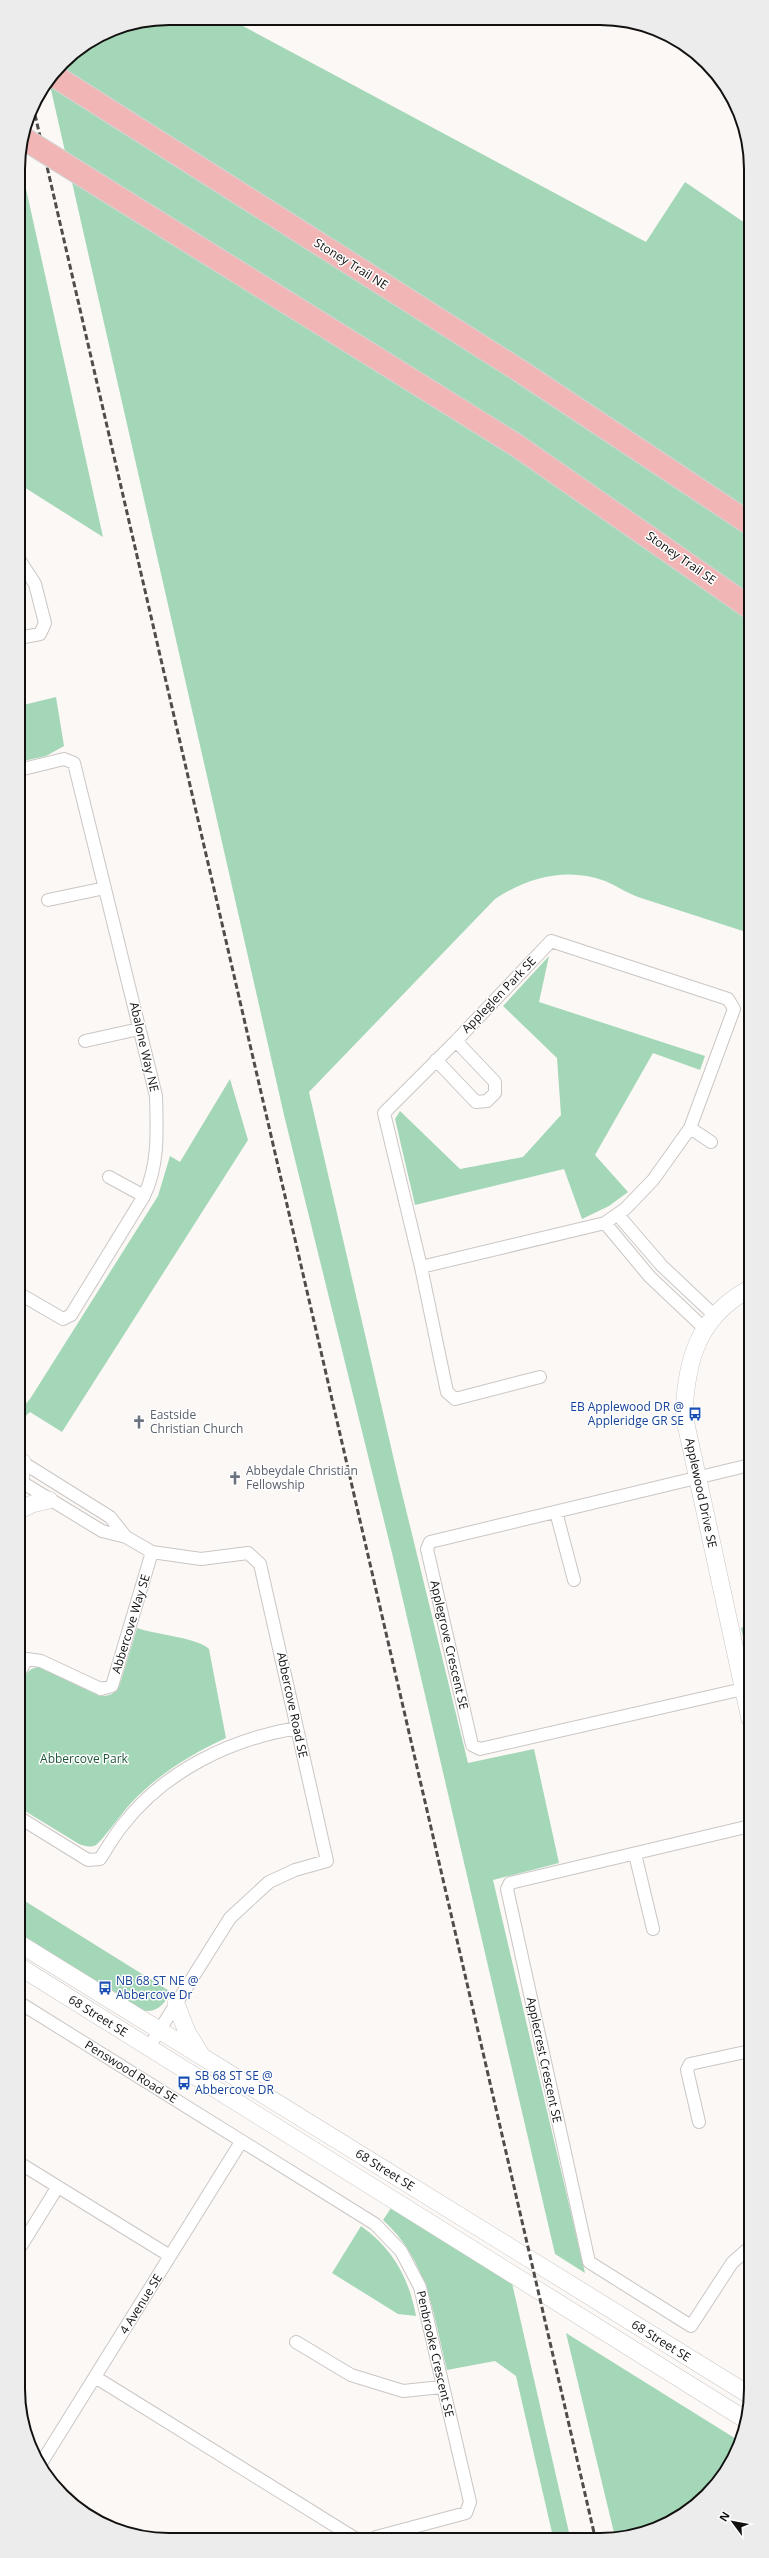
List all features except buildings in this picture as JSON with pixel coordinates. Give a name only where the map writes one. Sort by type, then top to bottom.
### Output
[{"type":"highway","name":"Stoney Trail NE","points":[[58,78],[513,366],[648,454],[744,520]]},
{"type":"highway","name":"Stoney Trail SE","points":[[28,141],[516,445],[613,510],[744,603]]},
{"type":"main road","name":"Applewood Drive SE","points":[[744,1292],[734,1297],[709,1322],[692,1356],[685,1387],[684,1415],[744,1693]]},
{"type":"main road","points":[[25,1508],[32,1504],[49,1500]]},
{"type":"main road","name":"68 Street SE","points":[[25,1947],[744,2392]]},
{"type":"main road","name":"68 Street SE","points":[[25,1970],[741,2417]]},
{"type":"main road","points":[[176,2004],[187,2032],[202,2056]]},
{"type":"street","points":[[25,568],[35,584],[45,623],[40,634],[25,637]]},
{"type":"street","name":"Abalone Way NE","points":[[25,769],[64,759],[74,762],[156,1096],[157,1133],[151,1182],[144,1196],[71,1315],[63,1319],[25,1297]]},
{"type":"street","points":[[48,900],[105,888]]},
{"type":"street","name":"Appleglen Park SE","points":[[551,941],[728,999],[734,1009],[690,1128],[653,1180],[618,1215],[605,1223],[421,1267],[384,1112],[436,1060],[456,1042],[551,941]]},
{"type":"street","points":[[85,1041],[139,1029]]},
{"type":"street","points":[[436,1060],[476,1102],[487,1101],[495,1093],[495,1082],[456,1042]]},
{"type":"street","points":[[690,1128],[711,1142]]},
{"type":"street","points":[[109,1177],[144,1196]]},
{"type":"street","points":[[618,1215],[709,1322]]},
{"type":"street","points":[[605,1223],[650,1277],[709,1322]]},
{"type":"street","points":[[650,1277],[662,1266]]},
{"type":"street","points":[[421,1267],[447,1392],[455,1399],[540,1377]]},
{"type":"street","points":[[25,1464],[110,1517],[126,1536],[152,1552]]},
{"type":"street","name":"Applegrove Crescent SE","points":[[743,1689],[480,1750],[472,1745],[427,1549],[430,1542],[698,1479],[744,1467]]},
{"type":"street","points":[[25,1485],[102,1531],[126,1536]]},
{"type":"street","points":[[556,1512],[574,1580]]},
{"type":"street","name":"Abbercove Road SE","points":[[152,1552],[201,1559],[248,1553],[260,1564],[327,1861],[295,1870],[269,1882],[252,1896],[230,1918],[176,2004]]},
{"type":"street","name":"Abbercove Way SE","points":[[25,1663],[27,1660],[41,1661],[101,1689],[112,1686],[152,1552]]},
{"type":"street","points":[[25,1821],[88,1860],[100,1859],[122,1825],[158,1789],[199,1761],[235,1744],[264,1734],[297,1728]]},
{"type":"street","name":"Applecrest Crescent SE","points":[[744,1827],[510,1883],[507,1889],[588,2262],[691,2326],[732,2263],[744,2252]]},
{"type":"street","points":[[636,1854],[653,1929]]},
{"type":"street","points":[[149,2047],[176,2004]]},
{"type":"street","name":"Penswood Road SE","points":[[25,2005],[241,2142]]},
{"type":"street","points":[[699,2122],[687,2070],[690,2064],[744,2052]]},
{"type":"street","name":"4 Avenue SE","points":[[43,2460],[241,2142]]},
{"type":"street","name":"Penbrooke Crescent SE","points":[[241,2142],[375,2224],[401,2251],[420,2287],[442,2387],[470,2502],[466,2512],[390,2533]]},
{"type":"street","points":[[25,2167],[57,2188],[170,2256]]},
{"type":"street","points":[[25,2240],[57,2188]]},
{"type":"street","points":[[296,2342],[351,2375],[403,2391],[442,2387]]},
{"type":"street","points":[[95,2377],[347,2533]]},
{"type":"green space","points":[[241,25],[646,242],[685,182],[744,222],[744,931],[638,897],[605,881],[591,877],[562,875],[548,876],[534,880],[508,891],[495,899],[309,1092],[397,1473],[468,1763],[534,1749],[559,1863],[493,1880],[585,2273],[555,2254],[392,1553],[284,1115],[50,87],[67,67],[97,44],[114,36],[150,26]]},
{"type":"green space","points":[[25,184],[103,537],[25,488]]},
{"type":"green space","points":[[56,697],[64,746],[46,756],[25,761],[25,705]]},
{"type":"green space","points":[[549,956],[539,1002],[705,1056],[700,1070],[653,1053],[595,1155],[628,1192],[609,1206],[582,1219],[564,1169],[415,1205],[395,1119],[400,1111],[460,1169],[523,1157],[561,1115],[557,1058],[503,1006]]},
{"type":"green space","points":[[230,1079],[248,1140],[62,1432],[30,1412],[25,1416],[25,1404],[30,1399],[158,1196],[170,1156],[180,1162]]},
{"type":"green space","points":[[744,1627],[744,1641],[741,1628]]},
{"type":"green space","name":"Abbercove Park","points":[[137,1628],[186,1639],[204,1645],[209,1649],[226,1738],[188,1758],[153,1782],[132,1802],[96,1845],[90,1847],[85,1846],[79,1844],[25,1811],[25,1675],[29,1670],[39,1667],[100,1696],[112,1694],[120,1684]]},
{"type":"green space","points":[[25,1901],[171,1992],[160,2007],[152,2011],[142,2010],[25,1939]]},
{"type":"green space","points":[[391,2208],[512,2283],[569,2533],[552,2533],[516,2376],[495,2361],[447,2370],[427,2289],[410,2253],[398,2236],[383,2220]]},
{"type":"green space","points":[[361,2226],[382,2244],[398,2265],[409,2289],[416,2316],[398,2314],[332,2273]]},
{"type":"green space","points":[[566,2333],[735,2438],[720,2469],[702,2491],[688,2503],[672,2514],[655,2522],[637,2528],[614,2533]]},
{"type":"railway","points":[[35,116],[594,2533]]},
{"type":"place","name":"EB Applewood DR @ Appleridge GR SE","points":[[695,1414]]},
{"type":"place","name":"Eastside Christian Church","points":[[139,1422]]},
{"type":"place","name":"Abbeydale Christian Fellowship","points":[[235,1478]]},
{"type":"place","name":"NB 68 ST NE @ Abbercove Dr","points":[[105,1988]]},
{"type":"place","name":"SB 68 ST SE @ Abbercove DR","points":[[184,2083]]}]
